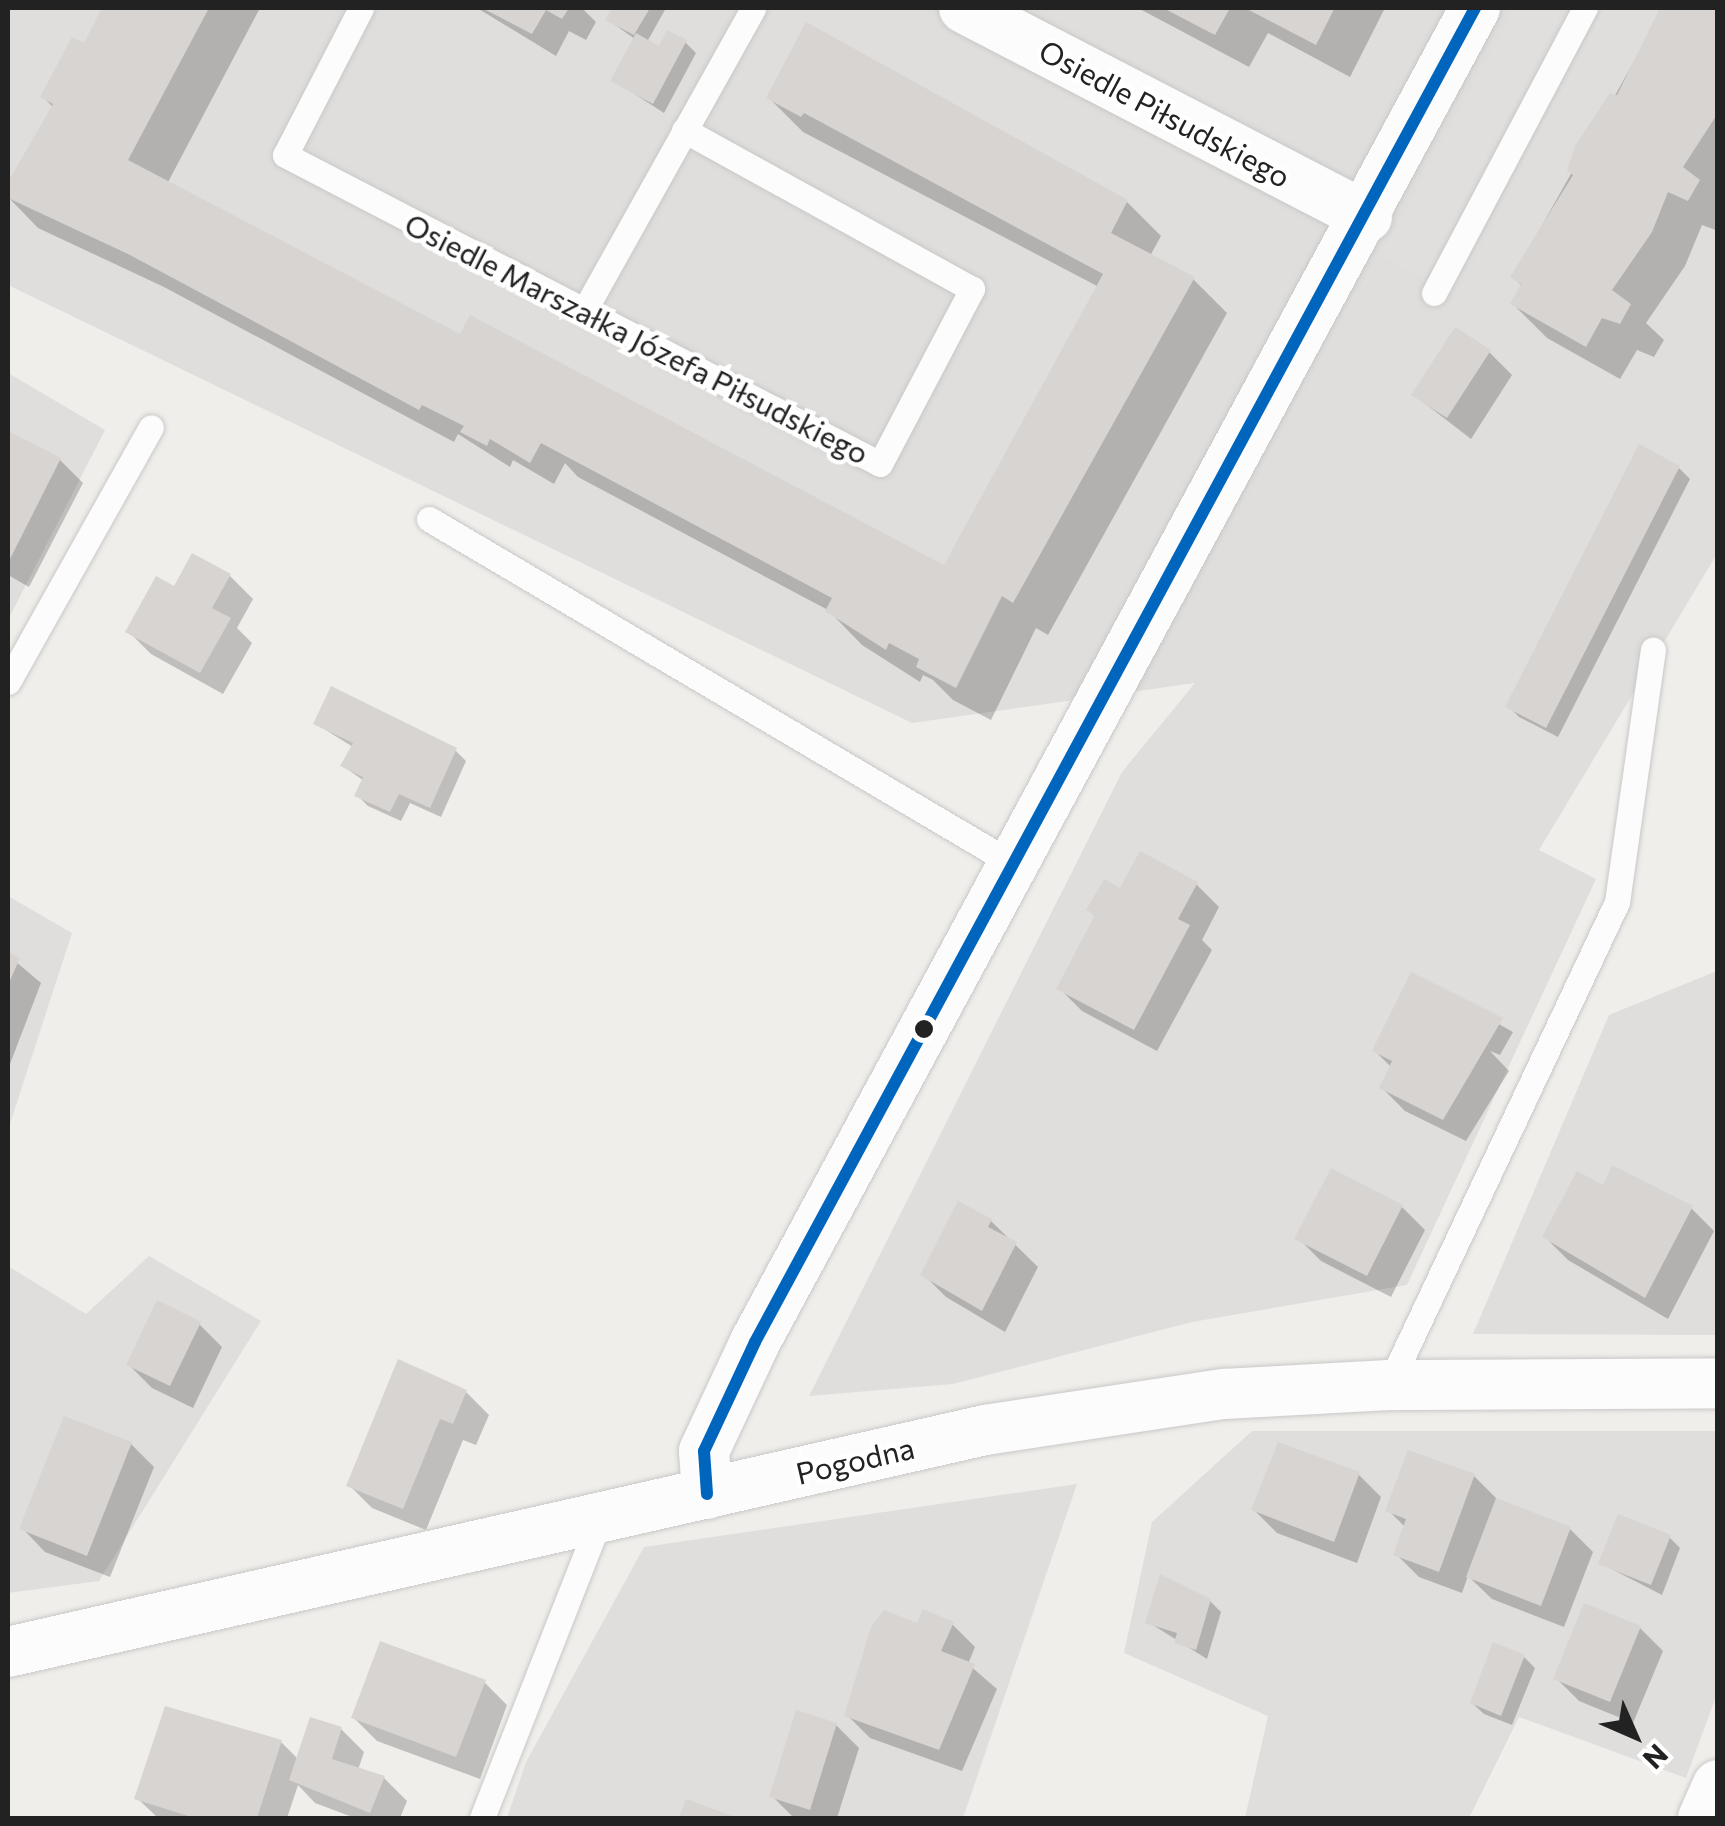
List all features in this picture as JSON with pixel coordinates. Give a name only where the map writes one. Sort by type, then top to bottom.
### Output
[{"type":"street","name":"Osiedle Piłsudskiego","points":[[964,8],[1367,218]]},
{"type":"street","points":[[707,1494],[704,1451],[756,1342],[1367,218],[1475,8]]},
{"type":"street","name":"Pogodna","points":[[8,1652],[599,1522],[985,1430],[1224,1394],[1389,1385],[1718,1383]]},
{"type":"street","points":[[1703,1818],[1718,1785]]},
{"type":"lane","name":"Osiedle Marszałka Józefa Piłsudskiego","points":[[361,8],[285,154],[880,464],[972,289],[684,130]]},
{"type":"lane","points":[[584,311],[754,8]]},
{"type":"lane","points":[[1434,293],[1585,8]]},
{"type":"lane","points":[[8,682],[151,427]]},
{"type":"lane","points":[[429,519],[1015,866]]},
{"type":"lane","points":[[1389,1385],[1616,902],[1654,650]]},
{"type":"lane","points":[[482,1818],[599,1522]]},
{"type":"shaded area","points":[[8,8],[1717,8],[1717,554],[1539,850],[1596,879],[1407,1285],[1192,1322],[953,1384],[809,1396],[1122,772],[1195,683],[912,723],[8,285]]},
{"type":"shaded area","points":[[1515,8],[1609,8],[1452,296],[1380,255]]},
{"type":"shaded area","points":[[8,373],[105,430],[8,620]]},
{"type":"shaded area","points":[[8,896],[72,933],[8,1130]]},
{"type":"shaded area","points":[[1717,971],[1717,1335],[1473,1334],[1609,1015]]},
{"type":"shaded area","points":[[149,1256],[261,1321],[99,1581],[8,1593],[8,1266],[86,1314]]},
{"type":"shaded area","points":[[1252,1431],[1717,1431],[1717,1694],[1686,1778],[1519,1717],[1469,1818],[1245,1818],[1268,1716],[1124,1653],[1152,1522]]},
{"type":"shaded area","points":[[1077,1484],[963,1818],[507,1818],[526,1762],[644,1547]]},
{"type":"building","points":[[102,8],[209,8],[128,160],[460,334],[470,315],[944,565],[1103,274],[804,113],[801,117],[766,98],[806,22],[1128,200],[1111,233],[1195,277],[1013,603],[1002,596],[956,688],[916,667],[919,659],[889,643],[886,650],[825,611],[832,598],[541,443],[530,463],[490,439],[487,446],[460,432],[464,426],[422,405],[419,410],[128,254],[8,198],[8,182],[53,104],[40,97],[72,37],[84,43]]},
{"type":"building","points":[[482,8],[569,8],[562,19],[546,10],[532,34]]},
{"type":"building","points":[[612,8],[650,8],[634,35],[605,20]]},
{"type":"building","points":[[1163,8],[1230,8],[1215,35]]},
{"type":"building","points":[[1245,8],[1332,8],[1334,9],[1316,45]]},
{"type":"building","points":[[1660,8],[1718,8],[1718,113],[1683,167],[1700,180],[1688,201],[1668,192],[1652,232],[1612,290],[1631,304],[1620,324],[1602,318],[1586,347],[1510,304],[1521,284],[1510,277],[1573,175],[1567,171],[1575,146],[1610,93],[1617,95]]},
{"type":"building","points":[[667,30],[687,40],[653,104],[610,81],[636,33],[659,46]]},
{"type":"building","points":[[1455,327],[1491,350],[1447,418],[1411,395]]},
{"type":"building","points":[[8,431],[61,458],[8,563]]},
{"type":"building","points":[[1639,444],[1680,466],[1546,728],[1505,707]]},
{"type":"building","points":[[192,553],[231,574],[212,608],[231,618],[200,673],[125,632],[156,576],[174,586]]},
{"type":"building","points":[[331,686],[457,748],[430,808],[399,794],[390,812],[354,796],[363,777],[340,766],[353,743],[313,724]]},
{"type":"building","points":[[1140,851],[1198,882],[1178,919],[1190,925],[1134,1030],[1056,989],[1095,915],[1086,910],[1104,879],[1120,888]]},
{"type":"building","points":[[8,952],[20,958],[8,985]]},
{"type":"building","points":[[1411,972],[1503,1018],[1443,1120],[1379,1088],[1392,1061],[1372,1051]]},
{"type":"building","points":[[1612,1165],[1693,1206],[1645,1298],[1542,1237],[1577,1171],[1603,1185]]},
{"type":"building","points":[[1331,1168],[1403,1205],[1367,1276],[1294,1239]]},
{"type":"building","points":[[958,1201],[992,1219],[988,1227],[1017,1242],[982,1311],[920,1275]]},
{"type":"building","points":[[157,1300],[201,1322],[170,1386],[126,1365]]},
{"type":"building","points":[[398,1359],[467,1390],[453,1424],[440,1419],[403,1509],[346,1486]]},
{"type":"building","points":[[64,1416],[132,1442],[87,1556],[19,1529]]},
{"type":"building","points":[[1278,1442],[1360,1472],[1334,1542],[1251,1510]]},
{"type":"building","points":[[1408,1450],[1475,1474],[1439,1572],[1393,1555],[1406,1519],[1385,1511]]},
{"type":"building","points":[[1496,1498],[1571,1527],[1541,1606],[1466,1577]]},
{"type":"building","points":[[1618,1514],[1671,1535],[1651,1585],[1598,1564]]},
{"type":"building","points":[[1160,1574],[1211,1599],[1196,1650],[1174,1643],[1177,1633],[1145,1623]]},
{"type":"building","points":[[1584,1603],[1641,1626],[1610,1702],[1553,1679]]},
{"type":"building","points":[[923,1609],[954,1622],[941,1651],[975,1664],[939,1750],[844,1716],[871,1627],[884,1610],[917,1623]]},
{"type":"building","points":[[380,1641],[486,1680],[456,1757],[351,1718]]},
{"type":"building","points":[[1493,1642],[1525,1655],[1501,1716],[1470,1703]]},
{"type":"building","points":[[165,1706],[282,1740],[257,1818],[195,1818],[134,1799]]},
{"type":"building","points":[[796,1710],[837,1723],[810,1810],[769,1797]]},
{"type":"building","points":[[310,1717],[342,1727],[332,1759],[385,1776],[370,1813],[289,1780]]},
{"type":"building","points":[[686,1799],[738,1818],[679,1818]]},
{"type":"transit line","points":[[707,1494],[704,1451],[755,1342],[1475,8]]}]
